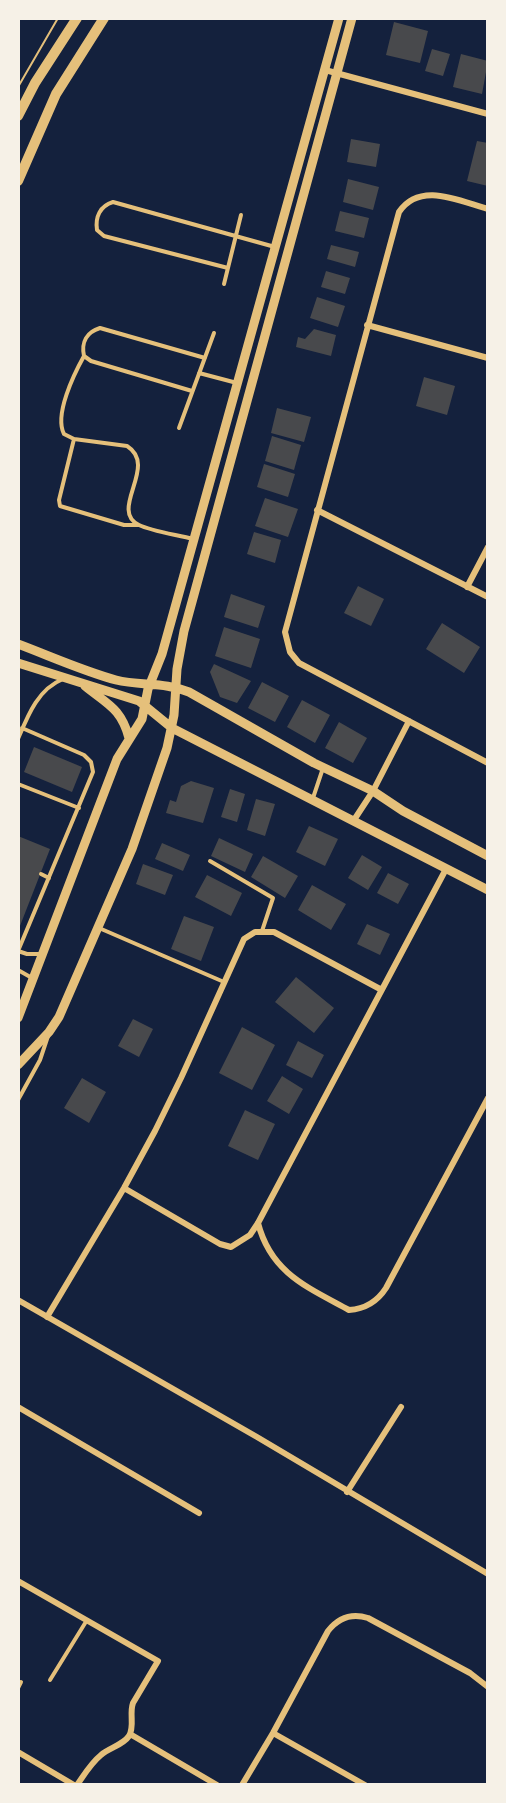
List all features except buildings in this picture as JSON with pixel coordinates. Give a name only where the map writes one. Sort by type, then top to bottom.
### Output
[{"type":"main road","points":[[18,116],[77,18]]},
{"type":"main road","points":[[18,181],[56,94],[104,18]]},
{"type":"street","points":[[18,1018],[21,1002],[84,848],[117,759],[142,719],[146,694],[162,654],[339,18]]},
{"type":"street","points":[[18,1065],[49,1032],[59,1017],[144,818],[172,728],[180,650],[188,613],[352,18]]},
{"type":"street","points":[[325,69],[488,114]]},
{"type":"street","points":[[488,209],[429,194],[415,197],[403,206],[396,218],[286,626],[287,646],[299,663],[488,763]]},
{"type":"street","points":[[367,325],[488,357]]},
{"type":"street","points":[[317,510],[488,597]]},
{"type":"street","points":[[467,587],[488,547]]},
{"type":"street","points":[[18,644],[113,679],[176,687],[189,692],[488,856]]},
{"type":"street","points":[[18,663],[130,697],[146,705],[172,728],[488,890]]},
{"type":"street","points":[[81,682],[117,710],[123,719],[129,738]]},
{"type":"street","points":[[354,820],[373,791],[408,721]]},
{"type":"street","points":[[124,1188],[220,1244],[231,1247],[250,1235],[446,869]]},
{"type":"street","points":[[47,1317],[124,1188],[181,1078],[240,945],[249,935],[268,931],[280,935],[380,989]]},
{"type":"street","points":[[18,1048],[27,1053]]},
{"type":"street","points":[[258,1223],[265,1244],[286,1273],[349,1310],[367,1306],[386,1288],[488,1098]]},
{"type":"street","points":[[18,1300],[257,1437],[488,1574]]},
{"type":"street","points":[[18,1407],[199,1513]]},
{"type":"street","points":[[347,1492],[401,1407]]},
{"type":"street","points":[[18,1581],[158,1661],[133,1703],[130,1734],[121,1743],[101,1755],[76,1785],[18,1752]]},
{"type":"street","points":[[242,1785],[328,1631],[337,1621],[349,1616],[368,1618],[470,1673],[488,1687]]},
{"type":"street","points":[[273,1733],[365,1785]]},
{"type":"street","points":[[130,1734],[217,1785]]},
{"type":"lane","points":[[228,267],[104,236],[97,230],[97,217],[103,207],[114,202],[275,247]]},
{"type":"lane","points":[[224,284],[241,215]]},
{"type":"lane","points":[[139,525],[131,517],[128,508],[139,465],[136,454],[127,446],[74,439],[68,437],[62,430],[62,414],[71,383],[84,356],[84,342],[95,329],[100,328],[205,358]]},
{"type":"lane","points":[[179,428],[214,333]]},
{"type":"lane","points":[[84,356],[91,361],[192,392]]},
{"type":"lane","points":[[199,373],[238,384]]},
{"type":"lane","points":[[74,439],[59,500],[60,506],[124,525],[139,525],[194,539]]},
{"type":"lane","points":[[18,739],[43,692],[67,678]]},
{"type":"lane","points":[[22,728],[84,755],[91,762],[92,777],[18,951],[27,954],[41,954]]},
{"type":"lane","points":[[312,798],[324,767]]},
{"type":"lane","points":[[18,784],[79,808]]},
{"type":"lane","points":[[210,861],[273,898],[262,931]]},
{"type":"lane","points":[[41,874],[49,878]]},
{"type":"lane","points":[[98,927],[224,982]]},
{"type":"lane","points":[[18,970],[32,978]]},
{"type":"lane","points":[[18,1100],[40,1060],[49,1032]]},
{"type":"lane","points":[[50,1680],[87,1620]]},
{"type":"lane","points":[[18,1688],[21,1682]]},
{"type":"path","points":[[18,87],[58,18]]}]
